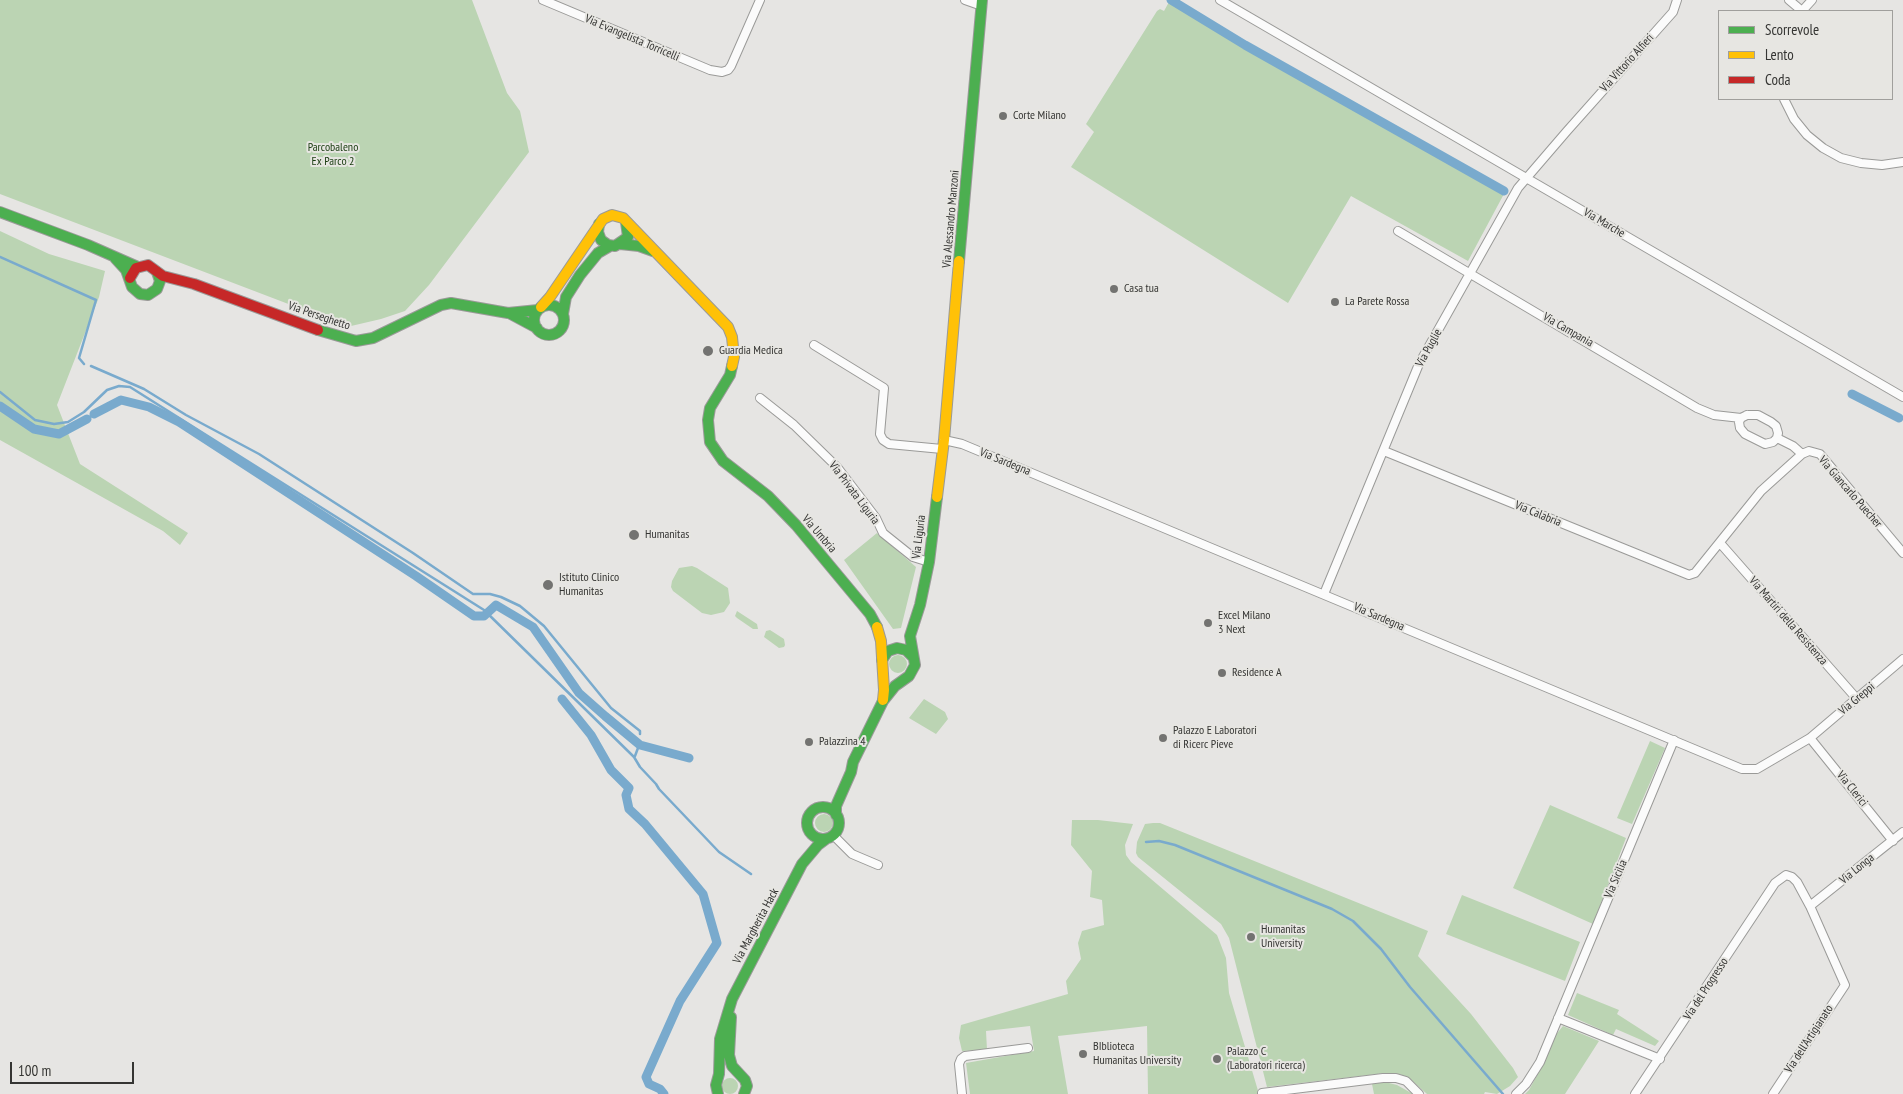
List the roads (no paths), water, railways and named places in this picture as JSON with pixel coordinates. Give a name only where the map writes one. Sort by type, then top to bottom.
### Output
[{"type":"street","name":"Via Evangelista Torricelli","points":[[543,0],[710,70],[722,72],[728,70],[731,66],[760,0]]},
{"type":"street","points":[[965,0],[982,3]]},
{"type":"street","name":"Via Vittorio Alfieri","points":[[1574,123],[1673,12],[1677,0]]},
{"type":"street","points":[[1788,0],[1801,10]]},
{"type":"street","points":[[1803,10],[1812,0]]},
{"type":"street","name":"Via Marche","points":[[1220,1],[1306,49],[1903,397]]},
{"type":"street","name":"Via Alessandro Manzoni","points":[[943,445],[982,3]]},
{"type":"street","points":[[1784,100],[1794,119],[1807,135],[1823,148],[1841,158],[1861,163],[1882,165],[1903,162]]},
{"type":"street","name":"Via Puglie","points":[[1324,594],[1419,364],[1518,188],[1574,123]]},
{"type":"street","points":[[0,212],[138,266],[148,265],[158,272],[160,281],[159,286],[154,292]]},
{"type":"street","points":[[626,222],[628,237],[598,253],[580,275],[566,297],[563,326],[555,334],[544,334],[537,328],[534,320],[540,309],[606,217],[612,215],[622,218],[634,228],[654,252]]},
{"type":"street","points":[[600,224],[598,232],[605,244],[639,246],[654,252]]},
{"type":"street","name":"Via Campania","points":[[1398,232],[1697,408],[1714,415],[1741,418],[1747,415],[1758,415],[1764,418],[1776,426],[1777,438],[1793,446],[1802,454]]},
{"type":"street","name":"Via Umbria","points":[[654,252],[720,318],[728,327],[732,337],[734,346],[733,366],[715,398],[708,420],[710,442],[723,462],[768,496],[796,525],[860,601],[879,631],[882,660]]},
{"type":"street","points":[[112,255],[126,270],[132,288],[138,293],[145,295],[180,281]]},
{"type":"street","points":[[130,278],[138,266]]},
{"type":"street","name":"Via Perseghetto","points":[[158,272],[163,276],[194,284],[347,340],[373,338],[451,303],[508,312],[540,309]]},
{"type":"street","points":[[540,309],[553,305],[563,314]]},
{"type":"street","name":"Via Perseghetto","points":[[508,312],[537,328]]},
{"type":"street","name":"Via Sardegna","points":[[814,345],[884,388],[880,434],[888,444],[968,446],[1742,769],[1757,769],[1810,738]]},
{"type":"street","name":"Via Privata Liguria","points":[[760,398],[794,425],[838,467],[876,518],[883,533],[913,556],[929,562]]},
{"type":"street","points":[[1741,418],[1740,428],[1752,438],[1765,444],[1777,438]]},
{"type":"street","name":"Via Liguria","points":[[914,658],[910,636],[929,562],[943,445]]},
{"type":"street","name":"Via Calabria","points":[[1384,451],[1692,575]]},
{"type":"street","name":"Via Giancarlo Puecher","points":[[1692,575],[1761,491],[1802,454],[1809,451],[1820,454],[1903,553]]},
{"type":"street","name":"Via Martiri della Resistenza","points":[[1720,543],[1856,699]]},
{"type":"street","points":[[802,864],[807,847],[809,830],[807,822],[809,817],[812,812],[820,808],[832,797],[853,762],[883,701],[910,676],[914,669],[914,658],[906,650],[897,648],[879,631]]},
{"type":"street","name":"Via Liguria","points":[[897,648],[910,636]]},
{"type":"street","points":[[883,701],[882,660],[888,651],[897,648]]},
{"type":"street","name":"Via Greppi","points":[[1810,738],[1903,659]]},
{"type":"street","points":[[883,671],[892,679],[904,680]]},
{"type":"street","name":"Via Clerici","points":[[1810,738],[1893,840]]},
{"type":"street","name":"Via Sicilia","points":[[1516,1094],[1533,1074],[1558,1018],[1674,740]]},
{"type":"street","points":[[802,864],[818,844],[830,837],[839,825],[836,806],[851,772],[853,762]]},
{"type":"street","points":[[820,808],[829,809],[836,815]]},
{"type":"street","points":[[809,830],[816,837],[830,837],[852,854],[878,865]]},
{"type":"street","name":"Via Longa","points":[[1810,906],[1903,832]]},
{"type":"street","name":"Via Margherita Hack","points":[[732,999],[802,864]]},
{"type":"street","name":"Via del Progresso","points":[[1635,1094],[1660,1060],[1775,883],[1786,875],[1792,877],[1810,906]]},
{"type":"street","name":"Via dell'Artigianato","points":[[1773,1094],[1845,985],[1810,906]]},
{"type":"street","points":[[732,999],[729,1055],[732,1066],[743,1076],[746,1084],[744,1094]]},
{"type":"street","points":[[718,1094],[716,1090],[719,1074],[721,1035],[732,999]]},
{"type":"street","points":[[1558,1018],[1660,1060]]},
{"type":"street","points":[[962,1094],[958,1064],[966,1056],[1028,1048]]},
{"type":"street","points":[[717,1080],[729,1071],[739,1073]]},
{"type":"street","points":[[1262,1093],[1390,1078],[1406,1081],[1419,1094]]},
{"type":"waterway","points":[[1171,0],[1245,45],[1504,191]]},
{"type":"waterway","points":[[0,257],[96,300],[79,358],[84,364]]},
{"type":"waterway","points":[[91,366],[144,389],[186,415],[259,454],[473,594],[490,594],[520,606],[544,626],[611,708],[640,731],[640,734]]},
{"type":"waterway","points":[[0,392],[35,420],[54,424],[68,422],[84,412],[107,390],[119,386],[130,387],[484,610],[634,757],[659,789],[719,852],[751,874]]},
{"type":"waterway","points":[[1852,394],[1899,418]]},
{"type":"waterway","points":[[94,414],[121,400],[149,407],[179,422],[416,576],[474,616],[484,616],[496,605],[533,627],[579,693],[640,745],[689,758]]},
{"type":"waterway","points":[[0,406],[34,429],[59,434],[87,419]]},
{"type":"waterway","points":[[562,699],[591,735],[611,770],[629,788],[626,795],[629,809],[645,824],[703,894],[717,943],[680,1001],[646,1077],[649,1084],[660,1089],[664,1094]]},
{"type":"waterway","points":[[635,756],[638,748]]},
{"type":"waterway","points":[[1146,842],[1159,841],[1175,845],[1332,909],[1353,921],[1381,949],[1410,987],[1503,1094]]},
{"type":"place","name":"Corte Milano","points":[[1003,116]]},
{"type":"place","name":"Casa tua","points":[[1114,289]]},
{"type":"place","name":"La Parete Rossa","points":[[1335,302]]},
{"type":"place","name":"Guardia Medica","points":[[708,351]]},
{"type":"place","name":"Humanitas","points":[[634,535]]},
{"type":"place","name":"Istituto Clinico Humanitas","points":[[548,585]]},
{"type":"place","name":"Excel Milano 3 Next","points":[[1208,623]]},
{"type":"place","name":"Residence A","points":[[1222,673]]},
{"type":"place","name":"Palazzo E Laboratori di Ricerc Pieve","points":[[1163,738]]},
{"type":"place","name":"Palazzina 4","points":[[809,742]]},
{"type":"place","name":"Humanitas University","points":[[1251,937]]},
{"type":"place","name":"BIblioteca Humanitas University","points":[[1083,1054]]},
{"type":"place","name":"Palazzo C (Laboratori ricerca)","points":[[1217,1059]]},
{"type":"park label","name":"Parcobaleno Ex Parco 2","points":[[333,155]]}]
